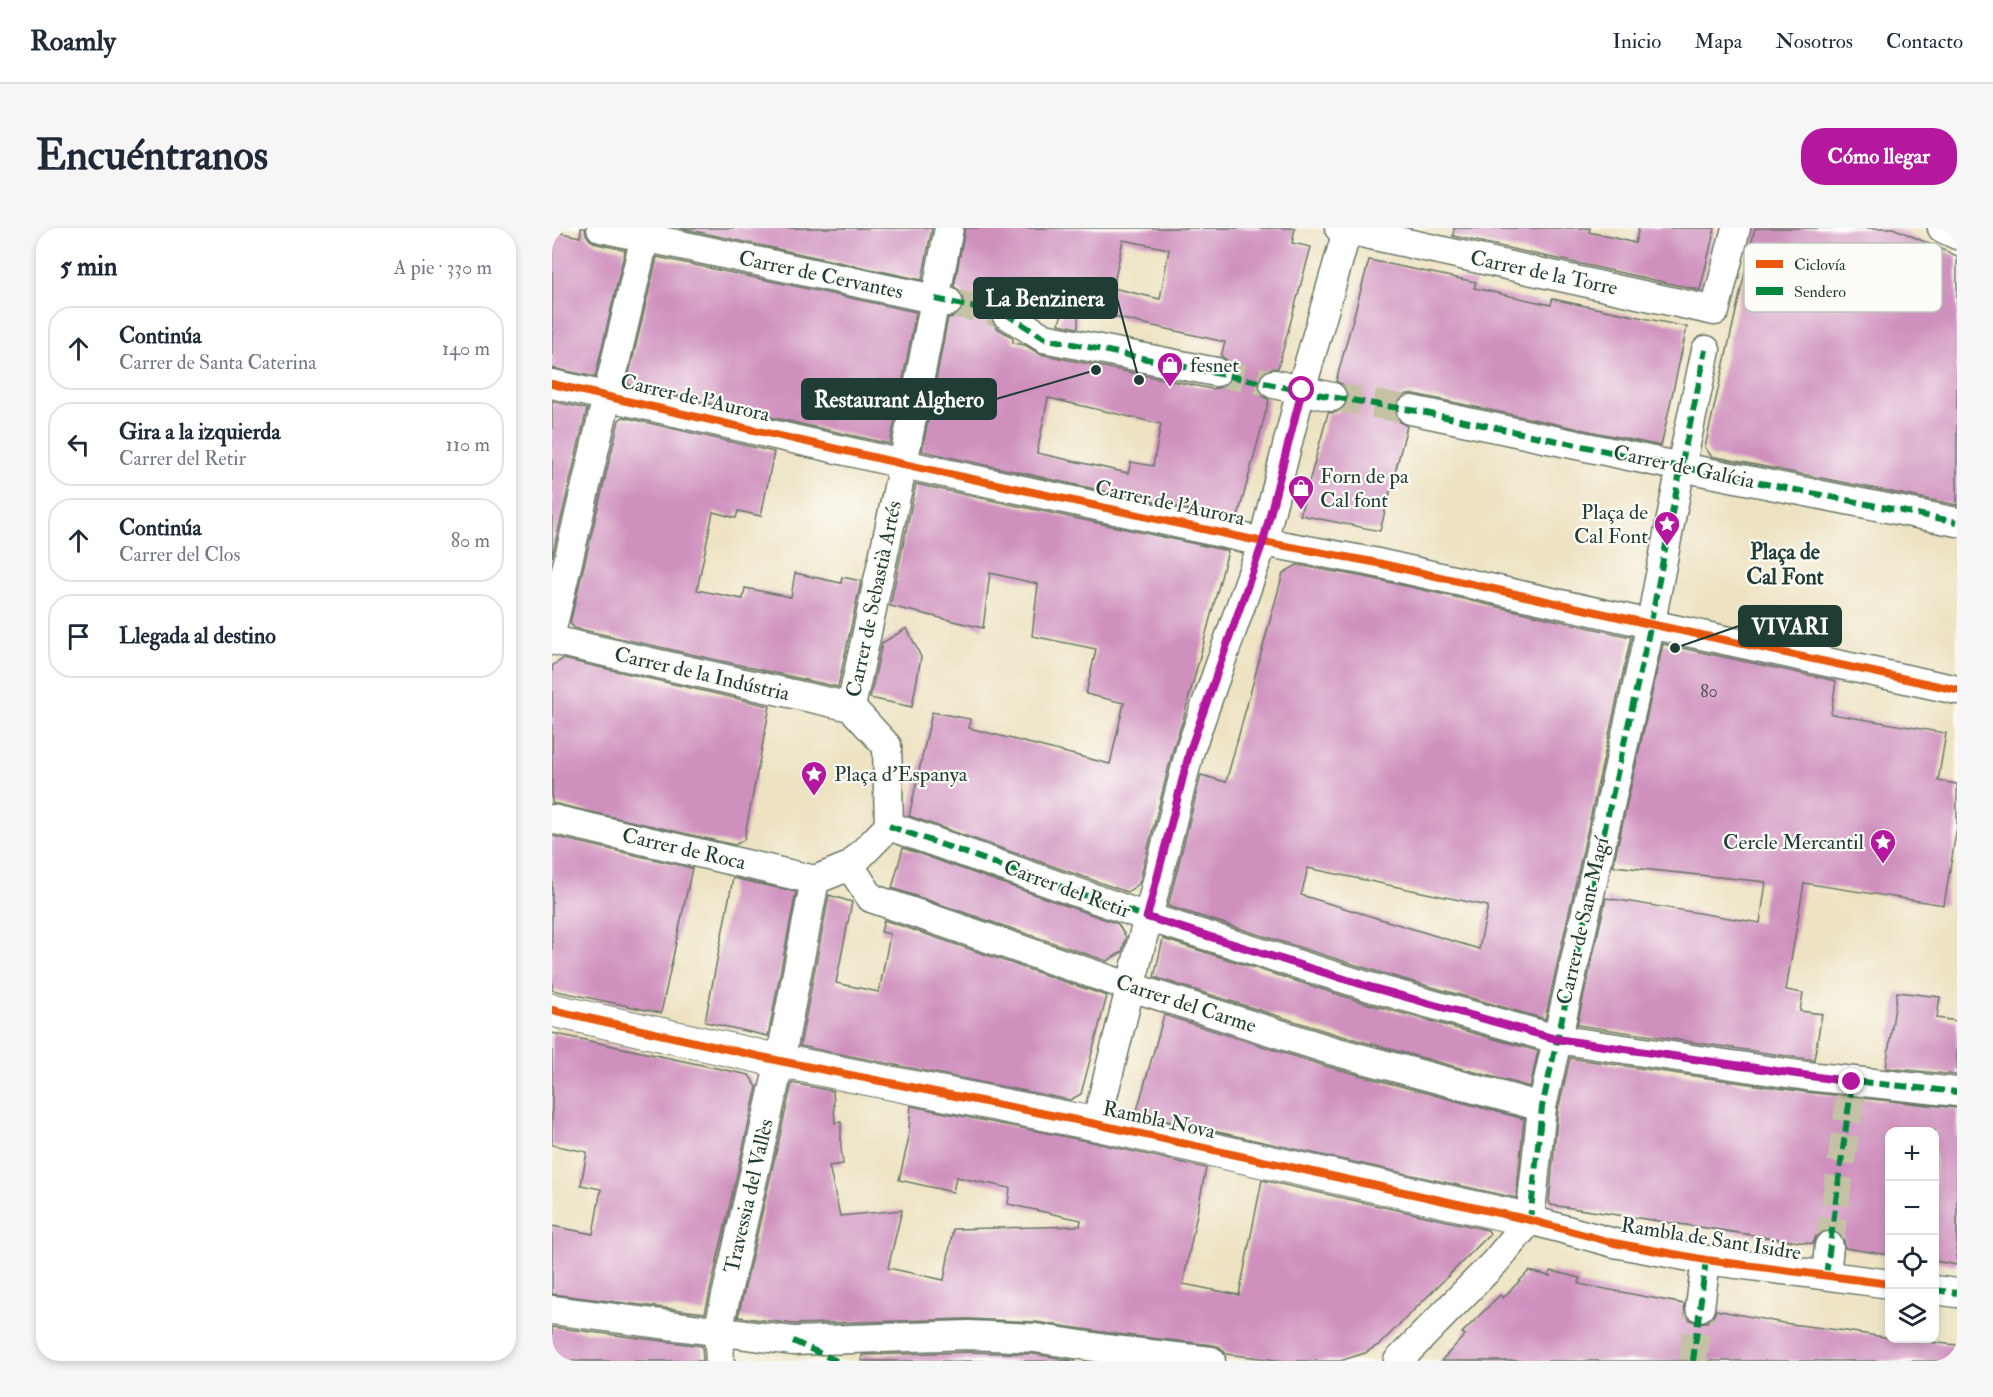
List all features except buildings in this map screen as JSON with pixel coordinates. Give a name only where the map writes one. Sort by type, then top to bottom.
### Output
[{"type":"street","name":"Carrer de Cervantes","points":[[601,228],[646,233],[942,300]]},
{"type":"street","name":"Carrer de Sebastià Artés","points":[[889,826],[887,746],[851,707],[903,464],[942,300],[949,228]]},
{"type":"street","name":"Carrer de la Torre","points":[[1345,229],[1715,311],[1736,228]]},
{"type":"street","points":[[1942,228],[1957,234]]},
{"type":"street","points":[[1096,1124],[1190,750],[1263,542],[1345,229]]},
{"type":"street","points":[[552,629],[646,233]]},
{"type":"street","points":[[1006,314],[1044,338],[1216,372]]},
{"type":"street","points":[[1650,624],[1681,463],[1706,350]]},
{"type":"street","name":"Carrer de l'Aurora","points":[[552,384],[903,464],[1263,542],[1373,562],[1957,690]]},
{"type":"street","points":[[1274,384],[1332,397]]},
{"type":"street","name":"Carrer de Galícia","points":[[1411,410],[1681,463],[1957,522]]},
{"type":"street","name":"Carrer de Sant Magí","points":[[1530,1220],[1542,1107],[1650,624]]},
{"type":"street","name":"Carrer de la Indústria","points":[[552,640],[851,707]]},
{"type":"street","name":"Carrer de Roca","points":[[552,819],[815,880]]},
{"type":"street","points":[[780,1061],[815,880],[850,866],[889,826]]},
{"type":"street","name":"Carrer del Retir","points":[[889,826],[1147,917],[1370,987],[1556,1039],[1851,1087],[1957,1092]]},
{"type":"street","name":"Carrer del Carme","points":[[850,866],[871,898],[1131,987],[1330,1050],[1542,1107]]},
{"type":"street","name":"Rambla Nova","points":[[552,1010],[780,1061],[1096,1124],[1530,1220]]},
{"type":"street","name":"Travessia del Vallès","points":[[720,1361],[718,1331],[780,1061]]},
{"type":"street","points":[[1398,1361],[1495,1262],[1530,1220]]},
{"type":"street","name":"Rambla de Sant Isidre","points":[[1530,1220],[1614,1243],[1706,1260],[1885,1283]]},
{"type":"street","points":[[1826,1275],[1829,1246]]},
{"type":"street","points":[[1700,1307],[1706,1260]]},
{"type":"street","points":[[1939,1291],[1957,1293]]},
{"type":"street","points":[[552,1310],[718,1331],[837,1361]]},
{"type":"street","points":[[797,1351],[969,1335],[1035,1338],[1211,1361]]},
{"type":"tunnel","points":[[948,302],[1006,314]]},
{"type":"tunnel","points":[[1216,372],[1274,384]]},
{"type":"tunnel","points":[[1332,397],[1411,410]]},
{"type":"tunnel","points":[[1829,1246],[1851,1093]]},
{"type":"tunnel","points":[[1693,1361],[1700,1307]]},
{"type":"marked path","points":[[935,299],[1006,314],[1044,338],[1332,397],[1417,411],[1957,522]]},
{"type":"marked path","points":[[1532,1221],[1530,1220],[1542,1107],[1648,637],[1706,350]]},
{"type":"marked path","points":[[889,826],[1147,917],[1370,987],[1556,1039],[1807,1076],[1957,1092]]},
{"type":"marked path","points":[[1826,1275],[1852,1082]]},
{"type":"marked path","points":[[1693,1361],[1706,1260]]},
{"type":"marked path","points":[[1939,1291],[1957,1293]]},
{"type":"marked path","points":[[793,1341],[837,1361]]},
{"type":"cycle path","points":[[552,384],[903,464],[1263,542],[1373,562],[1957,690]]},
{"type":"cycle path","points":[[552,1010],[780,1061],[1096,1124],[1530,1220],[1614,1243],[1706,1260],[1885,1283]]},
{"type":"place","name":"Restaurant Alghero","points":[[1096,370]]},
{"type":"place","name":"La Benzinera","points":[[1139,380]]},
{"type":"place","name":"fesnet","points":[[1170,388]]},
{"type":"place","name":"Forn de pa Cal font","points":[[1301,511]]},
{"type":"place","name":"Plaça de Cal Font","points":[[1667,547]]},
{"type":"place","name":"VIVARI","points":[[1675,648]]},
{"type":"place","name":"Plaça d'Espanya","points":[[814,797]]},
{"type":"place","name":"Cercle Mercantil","points":[[1883,865]]},
{"type":"district","name":"Plaça de Cal Font","points":[[1785,564]]},
{"type":"route","points":[[1302,390],[1263,542],[1190,750],[1147,917],[1370,987],[1556,1039],[1852,1082]]}]
